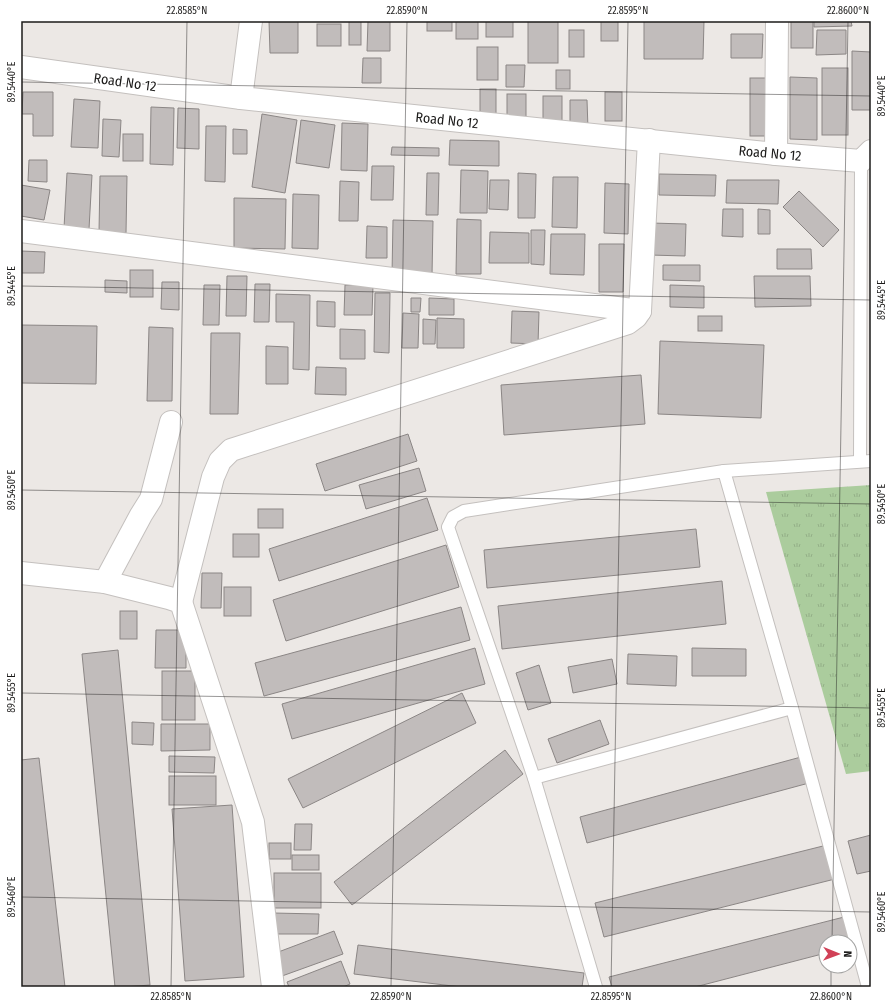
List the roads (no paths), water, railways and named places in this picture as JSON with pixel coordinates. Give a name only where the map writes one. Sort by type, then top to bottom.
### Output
[{"type":"street","points":[[241,98],[251,21]]},
{"type":"street","points":[[776,154],[777,21]]},
{"type":"street","name":"Road No 12","points":[[21,67],[241,98],[776,154],[866,156]]},
{"type":"street","points":[[273,987],[253,822],[181,602],[213,477],[220,461],[231,450],[628,323],[636,317],[640,311],[649,140]]},
{"type":"street","points":[[21,232],[640,311]]},
{"type":"street","points":[[105,582],[151,499],[171,422]]},
{"type":"street","points":[[21,573],[105,582],[181,602]]},
{"type":"lane","points":[[596,987],[534,778],[448,527],[453,517],[464,511],[724,471],[866,461],[866,156]]},
{"type":"lane","points":[[724,471],[792,708],[868,987]]},
{"type":"lane","points":[[534,778],[792,708]]}]
